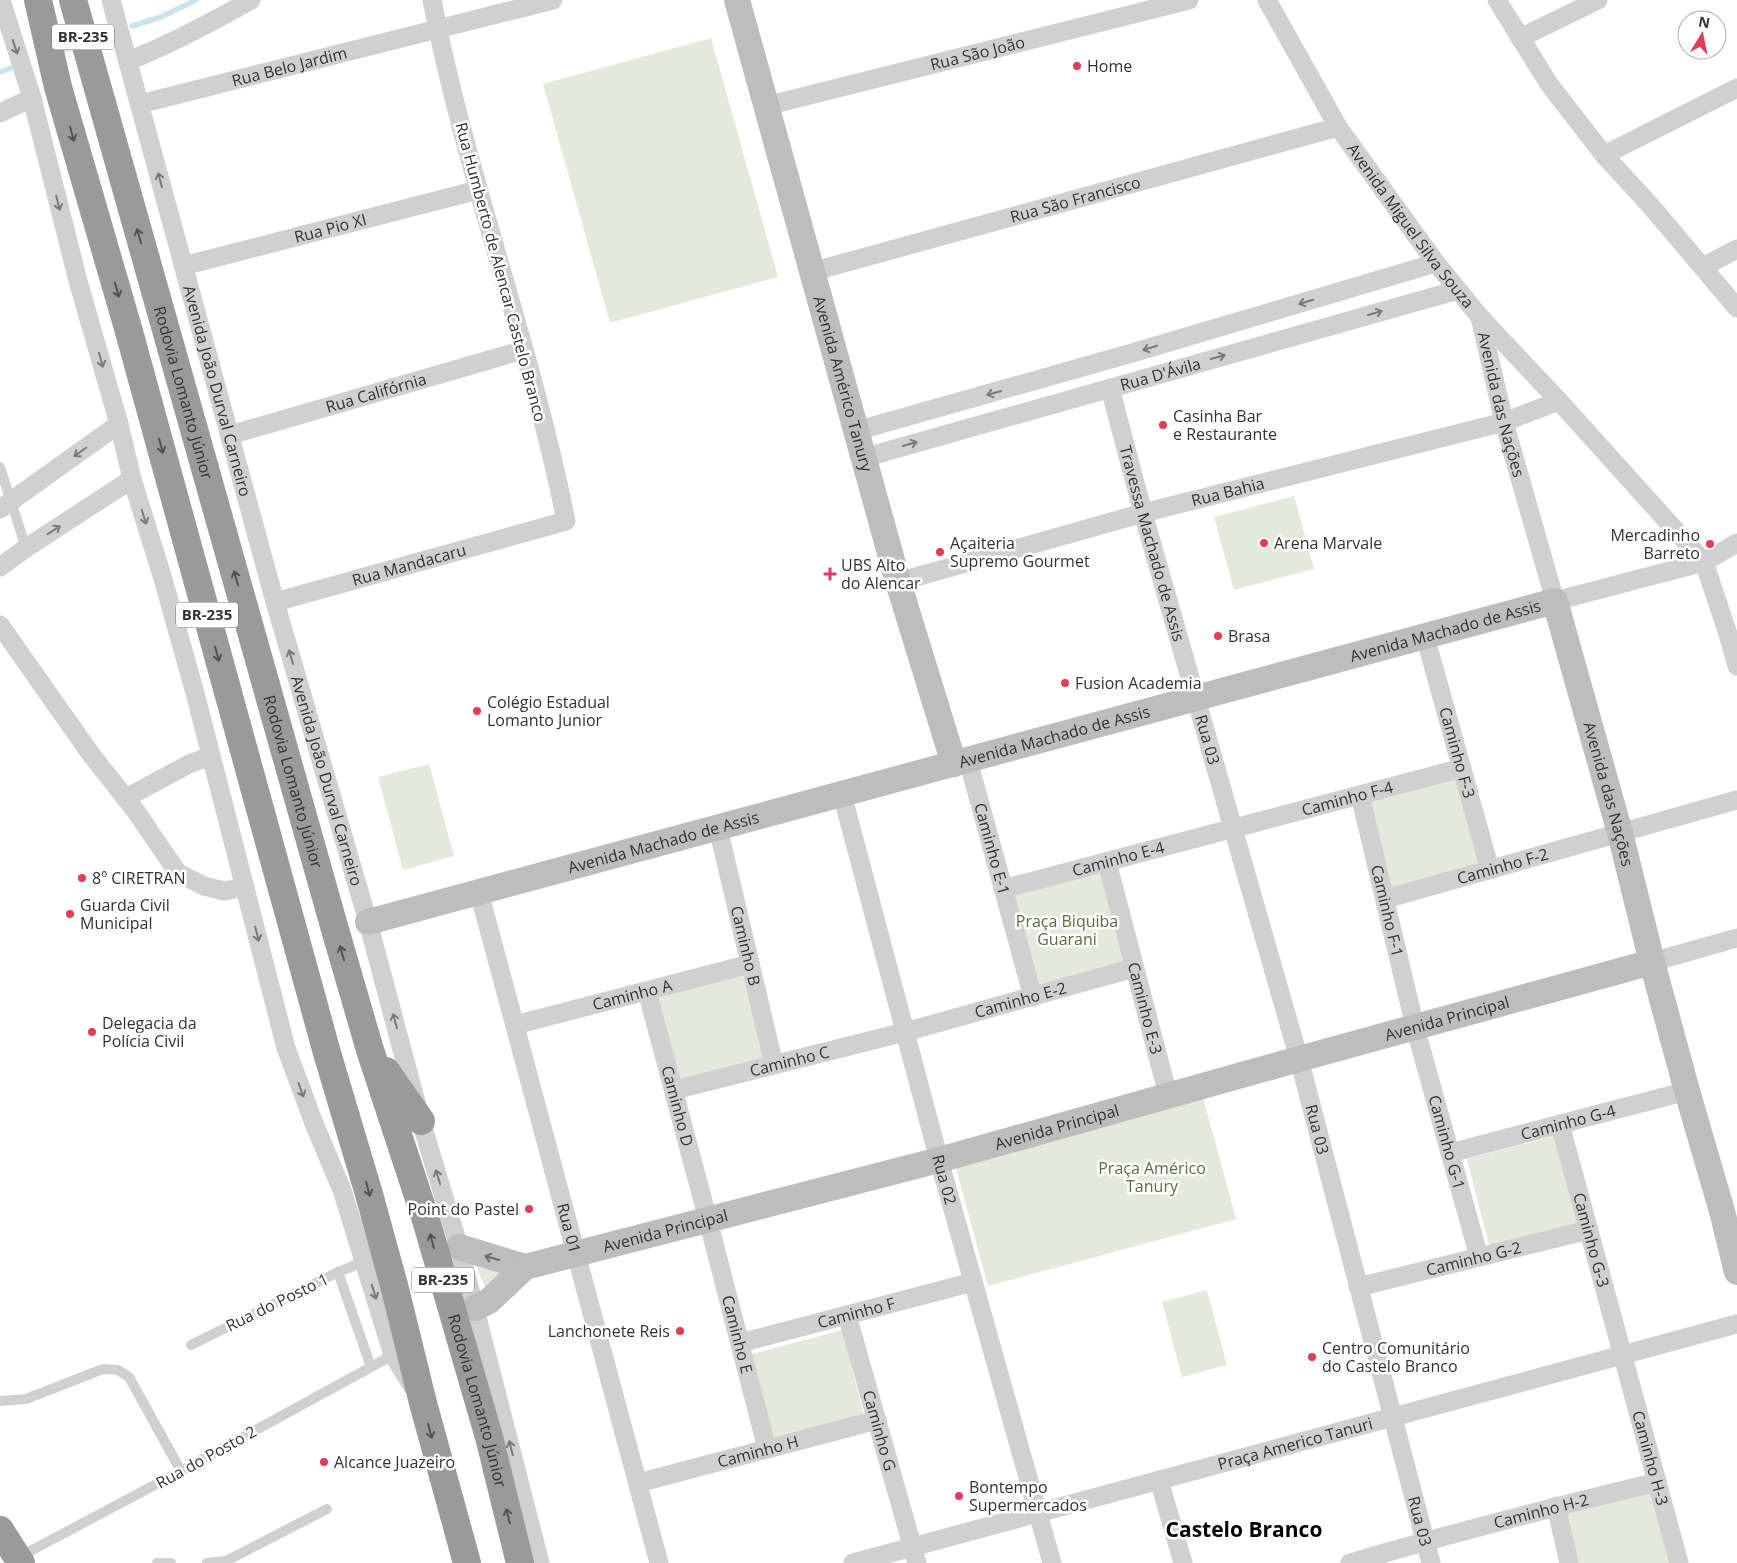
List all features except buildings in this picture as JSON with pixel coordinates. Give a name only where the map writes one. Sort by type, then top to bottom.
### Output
[{"type":"highway","name":"Rodovia Lomanto Júnior","points":[[72,0],[370,1050],[426,1220],[489,1437],[520,1563]]},
{"type":"highway","name":"BR-235","points":[[43,20],[58,87],[126,319],[327,1053],[395,1289],[423,1403],[467,1563]]},
{"type":"highway","points":[[370,1050],[421,1121]]},
{"type":"highway","points":[[1,1534],[19,1560]]},
{"type":"street","name":"Avenida João Durval Carneiro","points":[[110,0],[275,602],[368,922],[421,1121],[459,1246],[540,1563]]},
{"type":"street","points":[[128,61],[161,47],[250,0]]},
{"type":"street","name":"Rua Humberto de Alencar Castelo Branco","points":[[432,0],[478,190],[524,350],[560,492],[566,521],[543,528]]},
{"type":"street","name":"Rua Belo Jardim","points":[[140,104],[553,0]]},
{"type":"street","name":"Avenida Américo Tanury","points":[[737,0],[898,582],[961,762]]},
{"type":"street","name":"Rua São João","points":[[766,106],[1189,0]]},
{"type":"street","name":"Avenida Miguel Silva Souza","points":[[1267,0],[1338,126],[1436,263],[1480,317],[1559,401],[1704,562]]},
{"type":"street","points":[[1497,0],[1549,84],[1604,155],[1737,308]]},
{"type":"street","points":[[1520,38],[1598,0]]},
{"type":"street","points":[[2,7],[32,98],[78,281],[119,424],[132,479],[163,579],[211,756],[286,1048],[315,1126],[342,1190],[393,1355],[423,1403]]},
{"type":"street","points":[[1604,155],[1737,88]]},
{"type":"street","points":[[0,113],[32,98]]},
{"type":"street","name":"Rua São Francisco","points":[[811,272],[1338,126]]},
{"type":"street","name":"Rua Pio XI","points":[[183,266],[478,190]]},
{"type":"street","points":[[1703,267],[1737,249]]},
{"type":"street","name":"Rua D'Ávila","points":[[856,431],[1060,374],[1436,263]]},
{"type":"street","name":"Rua D'Ávila","points":[[863,458],[1458,290]]},
{"type":"street","name":"Avenida das Nações","points":[[1480,317],[1504,422],[1620,833],[1687,1091],[1730,1209],[1737,1272]]},
{"type":"street","name":"Rua Califórnia","points":[[230,435],[524,350]]},
{"type":"street","points":[[1060,374],[1069,399]]},
{"type":"street","name":"Travessa Machado de Assis","points":[[1110,388],[1195,698]]},
{"type":"street","name":"Rua Bahia","points":[[898,582],[1143,513],[1504,422],[1559,401]]},
{"type":"street","points":[[5,505],[119,424]]},
{"type":"street","points":[[0,567],[132,479]]},
{"type":"street","name":"Rua Mandacaru","points":[[275,602],[543,528]]},
{"type":"street","name":"Avenida Machado de Assis","points":[[368,922],[1704,562],[1737,543]]},
{"type":"street","points":[[1704,562],[1737,666]]},
{"type":"street","points":[[0,626],[90,753],[126,798],[178,873],[204,886],[224,891],[246,887]]},
{"type":"street","name":"Caminho F-3","points":[[1425,636],[1490,870]]},
{"type":"street","name":"Rua 03","points":[[1195,698],[1299,1059],[1431,1563]]},
{"type":"street","points":[[126,798],[189,764],[211,756]]},
{"type":"street","name":"Caminho E-1","points":[[961,762],[1003,889],[1033,997]]},
{"type":"street","name":"Caminho F-4","points":[[1233,829],[1462,768]]},
{"type":"street","name":"Rua 02","points":[[842,794],[939,1160],[1052,1563]]},
{"type":"street","name":"Caminho F-1","points":[[1360,795],[1415,1027]]},
{"type":"street","name":"Caminho F-2","points":[[1385,899],[1737,800]]},
{"type":"street","name":"Caminho B","points":[[718,828],[774,1065]]},
{"type":"street","name":"Caminho E-4","points":[[1003,889],[1233,829]]},
{"type":"street","name":"Caminho E-3","points":[[1107,862],[1168,1096]]},
{"type":"street","name":"Rua 01","points":[[479,892],[660,1563]]},
{"type":"street","points":[[1652,962],[1737,938]]},
{"type":"street","name":"Avenida Principal","points":[[525,1267],[939,1160],[1652,962]]},
{"type":"street","name":"Caminho A","points":[[515,1025],[750,964]]},
{"type":"street","name":"Caminho E-2","points":[[905,1032],[1134,968]]},
{"type":"street","name":"Caminho D","points":[[647,991],[708,1220]]},
{"type":"street","name":"Caminho G-1","points":[[1415,1027],[1479,1257]]},
{"type":"street","name":"Caminho C","points":[[674,1090],[905,1032]]},
{"type":"street","name":"Caminho G-4","points":[[1450,1153],[1687,1091]]},
{"type":"street","name":"Caminho G-3","points":[[1560,1124],[1623,1354]]},
{"type":"street","name":"Caminho E","points":[[708,1220],[767,1449]]},
{"type":"street","name":"Caminho G-2","points":[[1358,1287],[1589,1230]]},
{"type":"street","points":[[459,1246],[525,1267],[489,1301],[475,1308]]},
{"type":"street","name":"Caminho F","points":[[740,1343],[973,1282]]},
{"type":"street","name":"Caminho G","points":[[847,1315],[915,1555]]},
{"type":"street","name":"Praça Americo Tanuri","points":[[853,1563],[915,1555],[1038,1513],[1737,1324]]},
{"type":"street","name":"Caminho H-3","points":[[1623,1354],[1679,1563]]},
{"type":"street","name":"Caminho H","points":[[638,1483],[877,1420]]},
{"type":"street","points":[[1160,1480],[1183,1563]]},
{"type":"street","name":"Caminho H-2","points":[[1350,1563],[1556,1506],[1657,1482]]},
{"type":"street","points":[[1556,1506],[1569,1563]]},
{"type":"lane","points":[[0,467],[5,505],[26,548]]},
{"type":"lane","name":"Rua do Posto 1","points":[[191,1345],[338,1272],[352,1267],[364,1259]]},
{"type":"lane","points":[[338,1272],[371,1367]]},
{"type":"lane","name":"Rua do Posto 2","points":[[19,1560],[393,1355]]},
{"type":"lane","points":[[0,1401],[26,1399],[103,1369],[118,1370],[129,1377],[182,1471]]},
{"type":"lane","points":[[206,1563],[226,1561],[327,1509]]},
{"type":"lane","points":[[157,1563],[171,1563]]},
{"type":"green space","points":[[711,38],[778,277],[610,323],[543,84]]},
{"type":"green space","name":"Arena Marvale","points":[[1294,496],[1314,569],[1234,590],[1214,517]]},
{"type":"green space","points":[[429,764],[454,856],[403,870],[378,777]]},
{"type":"green space","points":[[1462,776],[1486,867],[1390,891],[1367,800]]},
{"type":"green space","name":"Praça Biquiba Guarani","points":[[1101,871],[1127,963],[1033,989],[1007,898]]},
{"type":"green space","points":[[742,972],[767,1065],[679,1087],[655,994]]},
{"type":"green space","name":"Praça Américo Tanury","points":[[1203,1097],[1236,1219],[988,1286],[955,1165]]},
{"type":"green space","points":[[1559,1135],[1583,1225],[1490,1249],[1467,1159]]},
{"type":"green space","points":[[474,1261],[502,1272],[487,1292]]},
{"type":"green space","points":[[1207,1290],[1227,1365],[1182,1377],[1162,1302]]},
{"type":"green space","points":[[842,1330],[865,1419],[772,1443],[749,1355]]},
{"type":"green space","points":[[1654,1487],[1673,1563],[1578,1563],[1565,1510]]},
{"type":"waterway","points":[[132,26],[161,17],[196,0]]},
{"type":"waterway","points":[[93,41],[109,35]]},
{"type":"waterway","points":[[57,52],[77,46]]},
{"type":"waterway","points":[[0,72],[11,68]]},
{"type":"place","name":"Home","points":[[1077,66]]},
{"type":"place","name":"Casinha Bar e Restaurante","points":[[1163,425]]},
{"type":"place","name":"Arena Marvale","points":[[1264,543]]},
{"type":"place","name":"Mercadinho Barreto","points":[[1710,544]]},
{"type":"place","name":"Açaiteria Supremo Gourmet","points":[[940,552]]},
{"type":"place","name":"UBS Alto do Alencar","points":[[830,574]]},
{"type":"place","name":"Brasa","points":[[1218,636]]},
{"type":"place","name":"Fusion Academia","points":[[1065,683]]},
{"type":"place","name":"Colégio Estadual Lomanto Junior","points":[[477,711]]},
{"type":"place","name":"8º CIRETRAN","points":[[82,878]]},
{"type":"place","name":"Guarda Civil Municipal","points":[[70,914]]},
{"type":"place","name":"Delegacia da Polícia Civil","points":[[92,1032]]},
{"type":"place","name":"Point do Pastel","points":[[529,1209]]},
{"type":"place","name":"Lanchonete Reis","points":[[680,1331]]},
{"type":"place","name":"Centro Comunitário do Castelo Branco","points":[[1312,1357]]},
{"type":"place","name":"Alcance Juazeiro","points":[[324,1462]]},
{"type":"place","name":"Bontempo Supermercados","points":[[959,1496]]},
{"type":"district","name":"Castelo Branco","points":[[1244,1530]]}]
